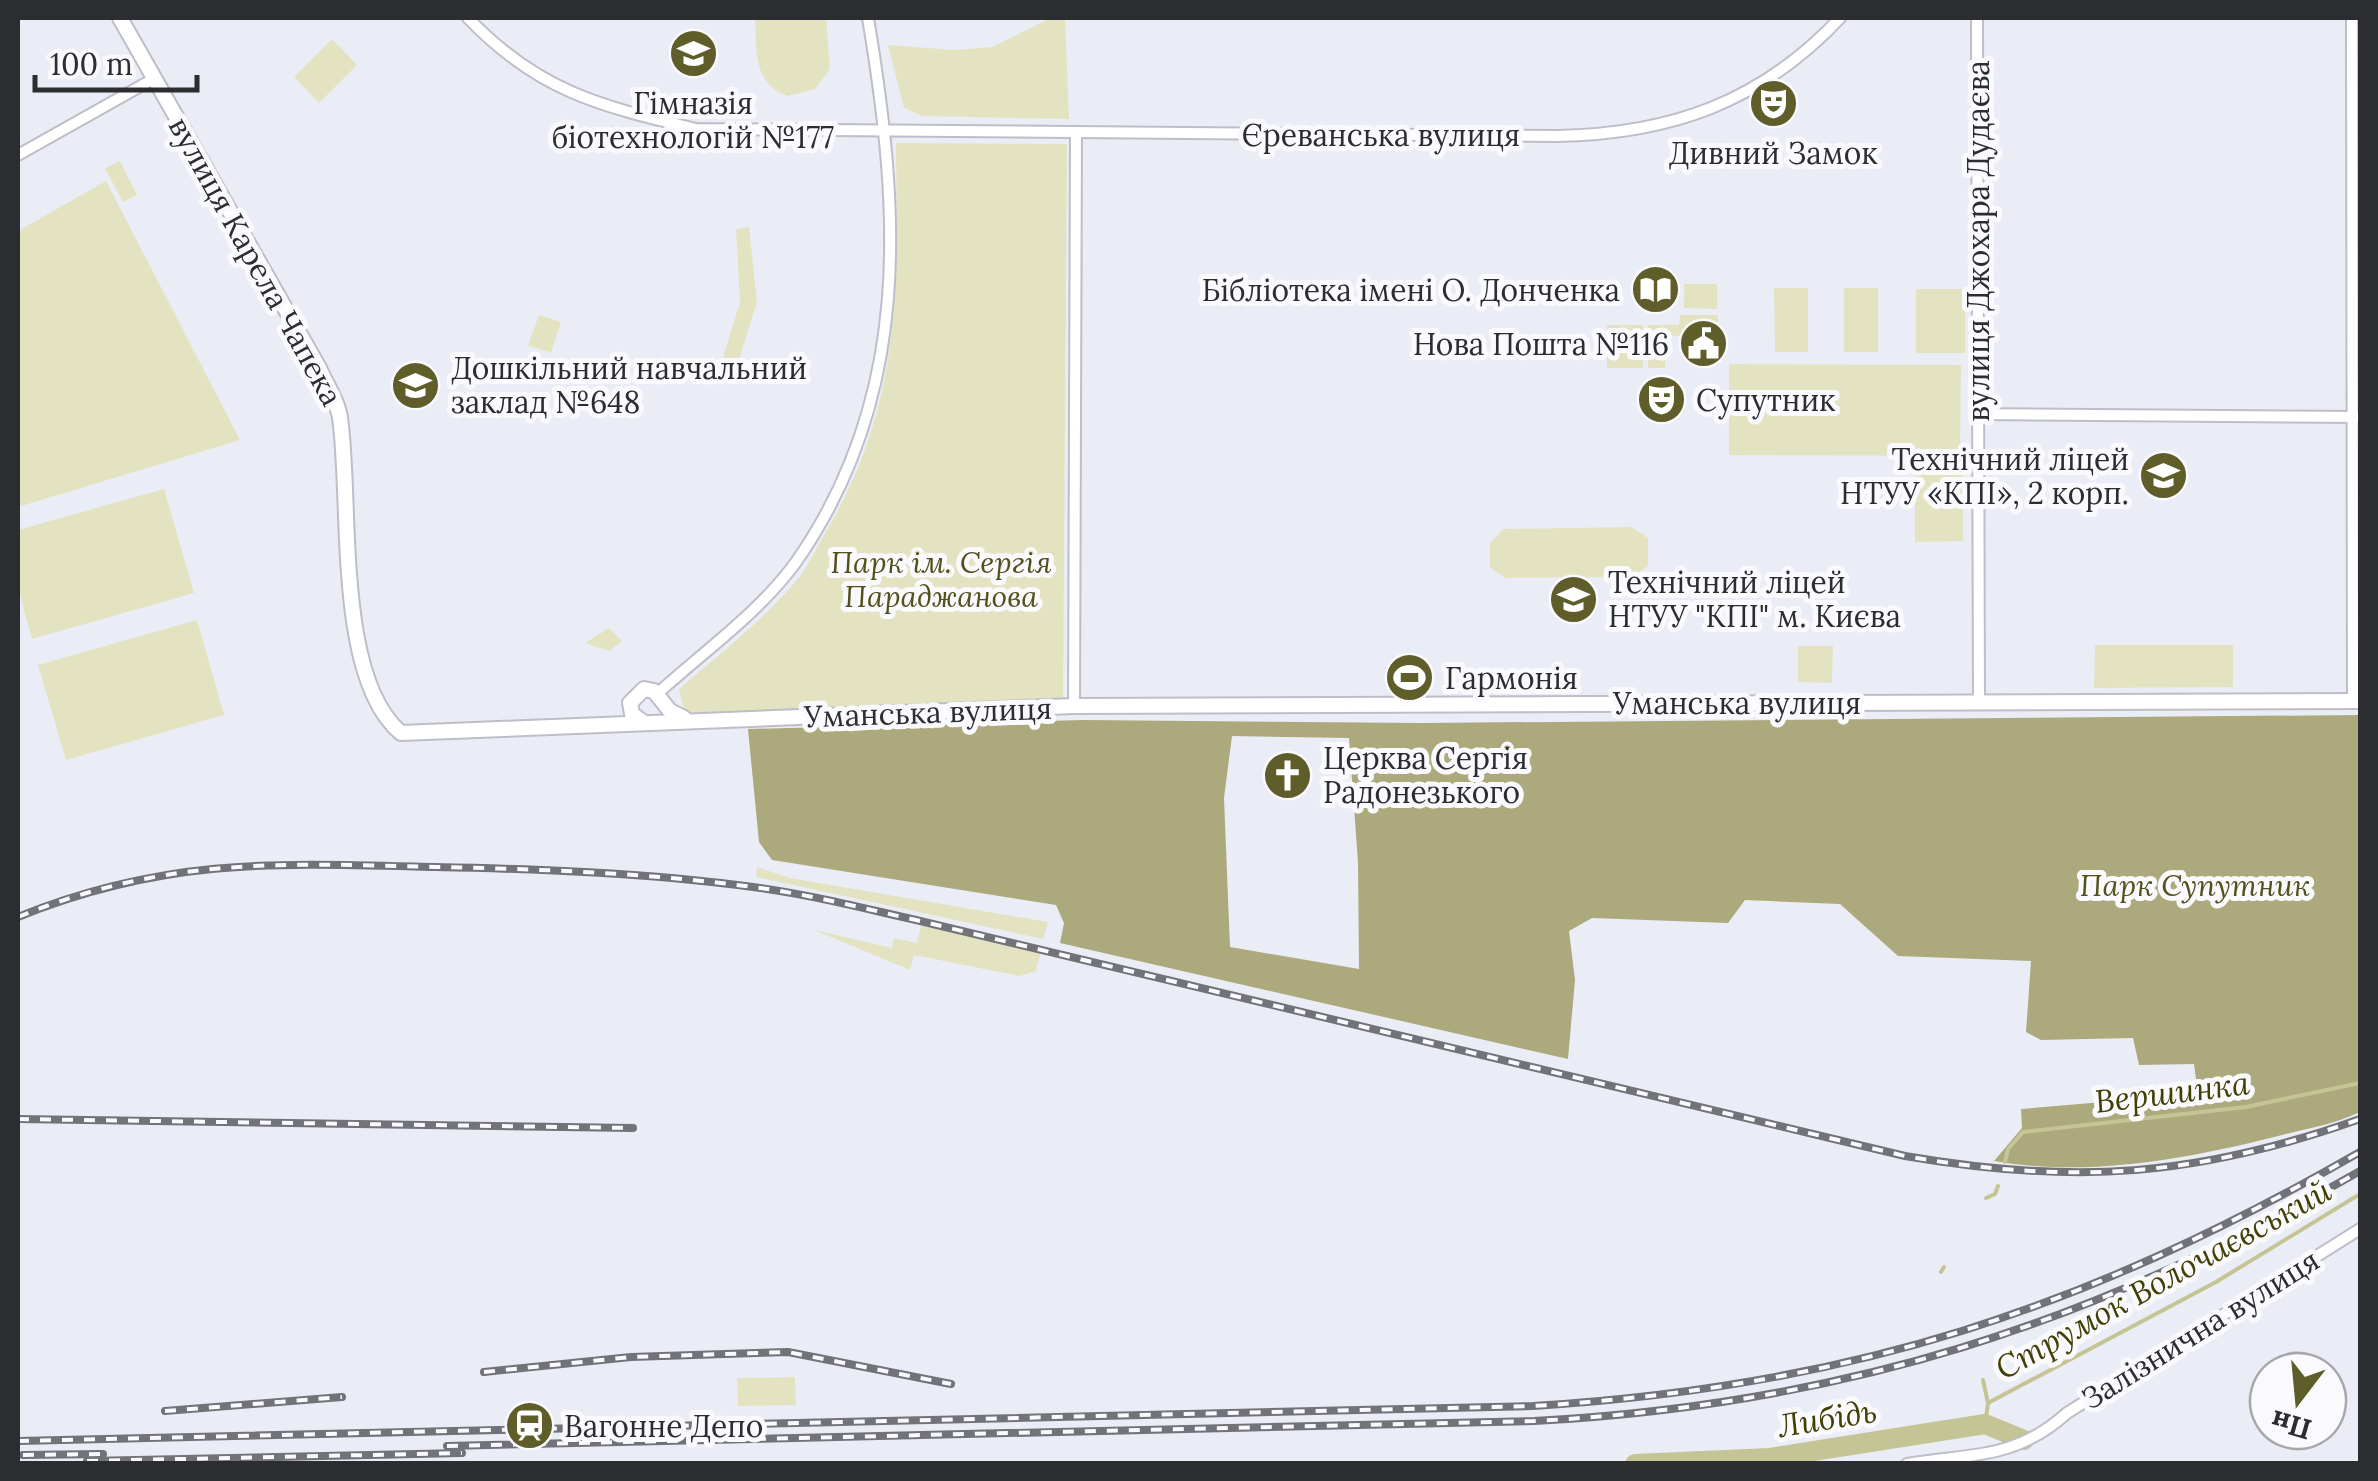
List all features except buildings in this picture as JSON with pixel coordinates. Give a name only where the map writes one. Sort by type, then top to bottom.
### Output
[{"type":"street","name":"вулиця Карела Чапека","points":[[120,18],[320,368],[340,414],[355,620],[379,704],[393,726],[414,736]]},
{"type":"street","name":"Єреванська вулиця","points":[[468,18],[555,86],[614,109],[696,129],[1608,135],[1686,120],[1776,76],[1805,54],[1840,18]]},
{"type":"street","points":[[630,704],[635,718],[644,722],[658,717],[660,697],[794,564],[862,441],[884,358],[886,130],[868,18]]},
{"type":"street","name":"вулиця Джохара Дудаєва","points":[[1977,18],[1980,704]]},
{"type":"street","points":[[2352,18],[2356,701]]},
{"type":"street","points":[[18,155],[155,78]]},
{"type":"street","points":[[1074,706],[1076,132]]},
{"type":"street","points":[[1978,414],[2356,416]]},
{"type":"street","points":[[606,721],[630,704],[638,691],[660,697],[679,716],[694,720]]},
{"type":"street","name":"Уманська вулиця","points":[[414,736],[606,721],[1074,706],[2356,701]]},
{"type":"street","name":"Залізнична вулиця","points":[[1906,1464],[2010,1450],[2044,1434],[2067,1413],[2360,1229]]},
{"type":"green space","points":[[755,18],[826,18],[830,69],[815,89],[788,96],[768,83],[759,64]]},
{"type":"green space","points":[[1051,18],[1065,18],[1069,119],[922,116],[904,108],[888,45],[955,50],[992,47]]},
{"type":"green space","points":[[332,39],[357,65],[319,103],[294,77]]},
{"type":"green space","name":"Парк ім. Сергія Параджанова","points":[[896,143],[1067,144],[1063,700],[685,714],[679,689],[755,623],[806,568],[852,481],[870,434],[883,388],[895,293]]},
{"type":"green space","points":[[120,161],[137,195],[123,202],[105,168]]},
{"type":"green space","points":[[106,181],[240,440],[18,507],[18,231]]},
{"type":"green space","points":[[749,227],[757,302],[733,379],[718,374],[740,302],[736,229]]},
{"type":"green space","points":[[1684,284],[1717,284],[1717,309],[1684,308]]},
{"type":"green space","points":[[1774,288],[1808,288],[1808,352],[1775,352]]},
{"type":"green space","points":[[1844,288],[1878,288],[1878,352],[1844,352]]},
{"type":"green space","points":[[1916,289],[1965,289],[1965,353],[1916,353]]},
{"type":"green space","points":[[539,315],[561,322],[551,353],[528,345]]},
{"type":"green space","points":[[1680,315],[1718,315],[1718,335],[1665,336],[1665,368],[1648,368],[1648,325],[1679,325]]},
{"type":"green space","points":[[1607,325],[1643,325],[1643,368],[1607,368]]},
{"type":"green space","points":[[1729,364],[1961,365],[1960,456],[1729,455]]},
{"type":"green space","points":[[1915,467],[1963,467],[1963,541],[1915,542]]},
{"type":"green space","points":[[164,489],[194,593],[32,639],[18,588],[18,530]]},
{"type":"green space","points":[[1631,527],[1648,538],[1648,566],[1633,577],[1505,578],[1490,567],[1490,543],[1503,529]]},
{"type":"green space","points":[[197,620],[224,715],[66,760],[38,665]]},
{"type":"green space","points":[[609,628],[622,641],[609,651],[585,643]]},
{"type":"green space","points":[[2095,645],[2233,645],[2233,687],[2094,688]]},
{"type":"green space","points":[[1798,646],[1833,646],[1832,683],[1798,682]]},
{"type":"green space","name":"Парк Супутник","points":[[2360,715],[2360,1112],[2251,1143],[2141,1163],[2067,1167],[1994,1161],[2022,1128],[2021,1109],[2198,1094],[2194,1064],[2139,1065],[2133,1038],[2041,1040],[2026,1032],[2031,961],[1898,956],[1840,904],[1745,900],[1728,923],[1592,918],[1569,931],[1575,980],[1568,1059],[1060,943],[1064,923],[1056,905],[772,860],[759,842],[748,729],[1084,720],[1423,723]],"holes":[[[1232,736],[1349,738],[1358,862],[1359,969],[1230,947],[1224,798]]]},
{"type":"green space","points":[[757,867],[790,878],[1048,922],[1043,939],[756,877]]},
{"type":"green space","points":[[921,925],[1041,951],[1036,971],[1019,976],[914,955],[910,970],[814,930],[892,948],[894,938],[917,943]]},
{"type":"green space","points":[[795,1377],[796,1405],[738,1406],[737,1378]]},
{"type":"waterway","name":"Вершинка","points":[[2005,1162],[2008,1149],[2023,1132],[2246,1107],[2360,1083]]},
{"type":"waterway","name":"Вершинка","points":[[1986,1198],[1995,1194],[1998,1186]]},
{"type":"waterway","name":"Струмок Волочаєвський","points":[[1988,1403],[2216,1282],[2360,1194]]},
{"type":"waterway","name":"Вершинка","points":[[1941,1272],[1944,1267]]},
{"type":"waterway","name":"Вершинка","points":[[1983,1380],[1988,1403],[1985,1424]]},
{"type":"waterway","name":"Либідь","points":[[1635,1464],[1770,1458],[1985,1424],[2024,1440]]},
{"type":"railway","points":[[18,917],[124,883],[223,868],[378,866],[674,878],[774,890],[855,906],[1905,1156],[1966,1165],[2080,1172],[2189,1164],[2244,1153],[2360,1119]]},
{"type":"railway","points":[[18,1119],[633,1128]]},
{"type":"railway","points":[[18,1441],[1533,1406],[1648,1396],[1862,1359],[1963,1331],[2160,1255],[2360,1152]]},
{"type":"railway","points":[[447,1446],[1534,1421],[1647,1412],[1755,1397],[1860,1375],[1962,1347],[2063,1313],[2261,1225],[2360,1171]]},
{"type":"railway","points":[[484,1372],[631,1357],[788,1352],[951,1384]]},
{"type":"railway","points":[[165,1411],[342,1397]]},
{"type":"railway","points":[[87,1461],[462,1453]]},
{"type":"railway","points":[[23,1455],[103,1454]]},
{"type":"place","name":"Гімназія біотехнологій №177","points":[[693,54]]},
{"type":"place","name":"Дивний Замок","points":[[1773,104]]},
{"type":"place","name":"Бібліотека імені О. Донченка","points":[[1655,290]]},
{"type":"place","name":"Нова Пошта №116","points":[[1704,344]]},
{"type":"place","name":"Дошкільний навчальний заклад №648","points":[[416,385]]},
{"type":"place","name":"Супутник","points":[[1661,400]]},
{"type":"place","name":"Технічний ліцей НТУУ «КПІ», 2 корп.","points":[[2164,476]]},
{"type":"place","name":"Технічний ліцей НТУУ \"КПІ\" м. Києва","points":[[1573,599]]},
{"type":"place","name":"Гармонія","points":[[1410,678]]},
{"type":"place","name":"Церква Сергія Радонезького","points":[[1288,775]]},
{"type":"place","name":"Вагонне Депо","points":[[529,1426]]}]
